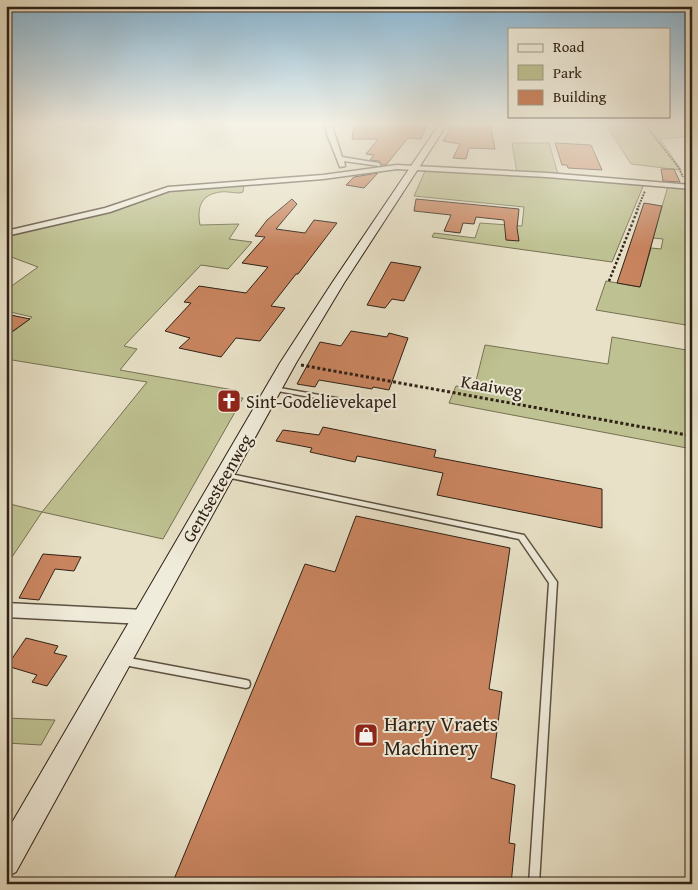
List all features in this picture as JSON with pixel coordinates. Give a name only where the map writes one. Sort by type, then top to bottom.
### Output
[{"type":"main road","name":"Gentsesteenweg","points":[[6,862],[288,363],[408,165]]},
{"type":"street","points":[[342,165],[344,174]]},
{"type":"street","points":[[386,165],[689,187]]},
{"type":"street","points":[[6,234],[107,210],[168,189],[406,167]]},
{"type":"street","points":[[6,610],[144,617]]},
{"type":"lane","points":[[274,389],[359,404]]},
{"type":"lane","points":[[225,474],[521,537],[553,582],[534,884]]},
{"type":"lane","points":[[119,660],[246,684]]},
{"type":"path","points":[[676,165],[689,187]]},
{"type":"path","points":[[609,281],[646,190],[645,183]]},
{"type":"path","name":"Kaaiweg","points":[[288,363],[692,436]]},
{"type":"green space","points":[[516,165],[555,165],[558,174],[517,172]]},
{"type":"green space","points":[[635,165],[677,165],[681,170]]},
{"type":"green space","points":[[426,169],[644,184],[612,262],[432,237],[434,233],[475,238],[480,223],[522,226],[524,207],[414,196]]},
{"type":"green space","points":[[244,185],[243,192],[220,192],[204,199],[199,213],[200,225],[239,224],[229,239],[252,242],[228,269],[201,265],[124,346],[137,349],[120,370],[239,391],[236,397],[243,398],[163,539],[42,512],[147,382],[6,359],[6,337],[32,317],[6,311],[6,290],[38,267],[6,255],[6,236],[73,220],[174,190]]},
{"type":"green space","points":[[668,186],[692,189],[692,326],[596,310],[606,281],[640,287],[651,248],[661,249],[663,239],[653,238]]},
{"type":"green space","points":[[612,337],[692,351],[692,449],[449,403],[456,386],[474,389],[485,345],[608,364]]},
{"type":"green space","points":[[6,503],[42,512],[6,566]]},
{"type":"green space","points":[[6,718],[55,720],[41,745],[6,743]]},
{"type":"building","points":[[562,165],[600,165],[602,170],[568,168],[567,165]]},
{"type":"building","points":[[661,169],[674,169],[680,182],[663,181]]},
{"type":"building","points":[[378,173],[364,188],[346,185],[354,177]]},
{"type":"building","points":[[292,199],[297,204],[276,229],[305,233],[314,220],[337,223],[271,306],[285,308],[260,341],[236,338],[221,357],[179,348],[190,338],[165,331],[191,303],[184,302],[199,286],[246,293],[268,267],[242,263],[265,237],[255,236],[267,220]]},
{"type":"building","points":[[416,199],[519,209],[517,228],[519,241],[506,240],[504,220],[476,217],[474,224],[463,223],[460,233],[444,231],[451,215],[414,211]]},
{"type":"building","points":[[644,203],[662,206],[640,287],[617,283]]},
{"type":"building","points":[[391,262],[421,267],[404,301],[392,299],[385,308],[367,305]]},
{"type":"building","points":[[6,314],[30,319],[6,336]]},
{"type":"building","points":[[351,331],[387,337],[389,333],[408,338],[389,390],[319,380],[315,387],[297,384],[320,342],[341,346]]},
{"type":"building","points":[[323,427],[436,450],[434,457],[602,489],[602,528],[437,495],[443,473],[357,456],[355,462],[310,452],[312,448],[276,441],[283,430],[319,435]]},
{"type":"building","name":"Harry Vraets Machinery","points":[[356,516],[510,548],[489,689],[502,692],[491,778],[515,785],[509,843],[515,844],[511,884],[172,884],[305,564],[335,572]]},
{"type":"building","points":[[43,554],[81,557],[74,571],[55,569],[39,600],[19,598]]},
{"type":"building","points":[[26,638],[58,646],[54,653],[67,656],[47,686],[32,682],[37,675],[7,666]]},
{"type":"place","name":"Sint-Godelievekapel","points":[[229,401]]},
{"type":"place","name":"Harry Vraets Machinery","points":[[366,735]]}]
